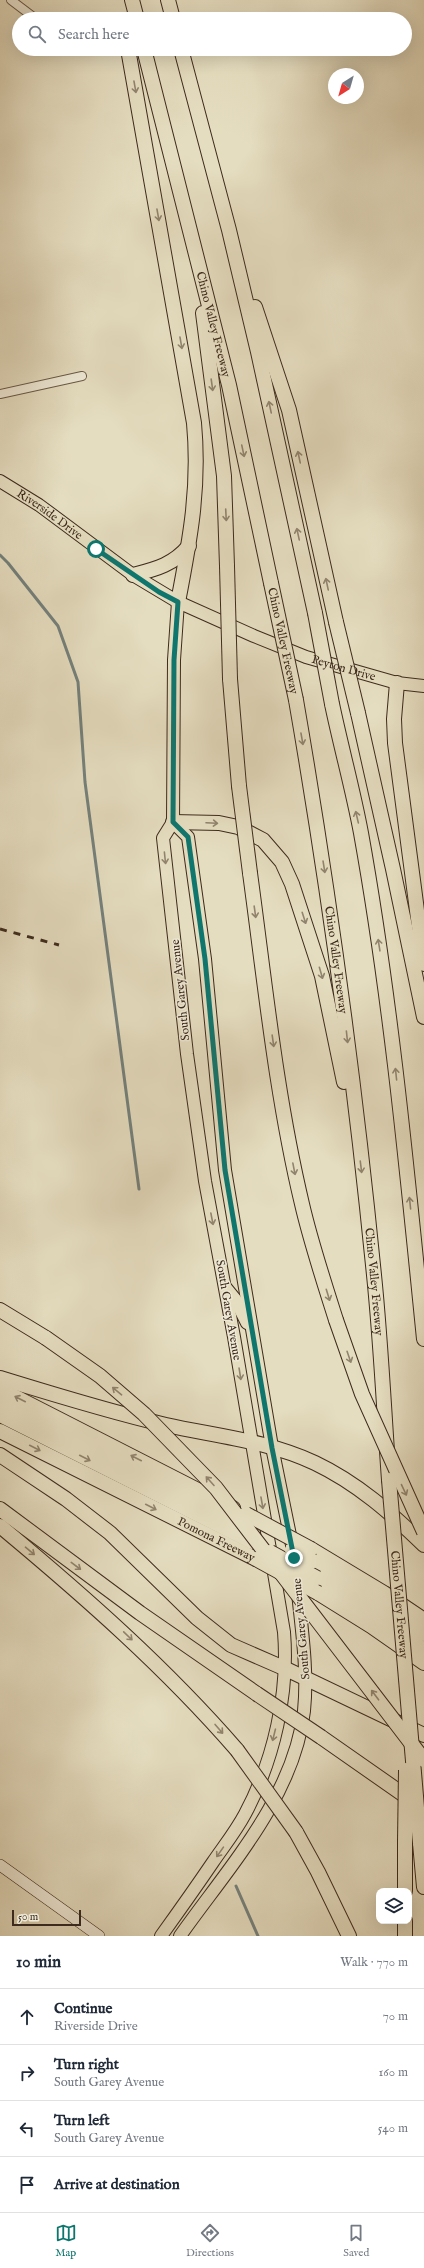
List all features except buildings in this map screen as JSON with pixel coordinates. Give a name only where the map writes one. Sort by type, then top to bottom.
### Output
[{"type":"highway","points":[[130,12],[131,0]]},
{"type":"highway","points":[[131,0],[135,12]]},
{"type":"highway","points":[[168,0],[171,12]]},
{"type":"highway","points":[[129,56],[194,423],[196,496],[189,545],[178,602]]},
{"type":"highway","name":"Chino Valley Freeway","points":[[146,56],[229,385],[296,700],[316,820],[340,979],[374,1276],[389,1480],[424,1887]]},
{"type":"highway","points":[[183,56],[229,230],[258,352],[315,613],[332,704],[361,832],[392,1037],[424,1339]]},
{"type":"highway","points":[[229,230],[289,410],[385,833],[424,1017]]},
{"type":"highway","points":[[194,250],[224,476],[230,679],[239,786],[250,873],[292,1155],[308,1230],[336,1320],[362,1394],[424,1532]]},
{"type":"highway","points":[[133,575],[165,566],[180,555],[189,545]]},
{"type":"highway","points":[[397,683],[394,719],[395,743],[424,964]]},
{"type":"highway","points":[[173,822],[219,823],[238,827],[262,840],[282,862],[292,884],[322,976],[342,1075],[358,1141]]},
{"type":"highway","points":[[0,1310],[46,1338],[100,1376],[144,1414],[216,1488],[424,1760]]},
{"type":"highway","points":[[0,1378],[110,1412],[251,1442],[315,1463],[348,1481],[373,1499],[424,1545]]},
{"type":"highway","points":[[0,1389],[312,1555],[366,1582],[424,1620]]},
{"type":"highway","points":[[0,1402],[248,1521]]},
{"type":"highway","points":[[0,1415],[252,1542],[317,1578],[382,1619],[424,1650]]},
{"type":"highway","name":"Pomona Freeway","points":[[0,1431],[256,1559],[318,1593],[371,1626],[424,1663]]},
{"type":"highway","points":[[0,1455],[66,1499],[110,1533],[222,1640],[247,1653],[306,1678],[424,1735]]},
{"type":"highway","points":[[0,1509],[140,1613],[424,1808]]},
{"type":"highway","points":[[0,1526],[124,1632],[199,1707],[237,1750],[296,1832],[318,1872],[349,1936]]},
{"type":"highway","points":[[312,1555],[424,1634]]},
{"type":"highway","points":[[405,1888],[406,1756],[409,1716]]},
{"type":"highway","points":[[405,1924],[405,1936]]},
{"type":"main road","name":"Riverside Drive","points":[[0,481],[39,505],[133,575],[178,602]]},
{"type":"main road","name":"Peyton Drive","points":[[178,602],[254,636],[306,657],[397,683],[424,686]]},
{"type":"main road","name":"South Garey Avenue","points":[[161,1936],[235,1831],[255,1794],[266,1764],[274,1733],[286,1669],[284,1632],[225,1288],[205,1181],[186,1047],[163,838],[173,822],[174,660],[178,602]]},
{"type":"main road","name":"South Garey Avenue","points":[[173,822],[188,837],[205,959],[225,1170],[272,1448],[294,1558],[306,1678],[304,1712],[297,1743],[282,1786],[258,1826],[180,1936]]},
{"type":"main road","points":[[225,1288],[235,1299],[241,1309],[255,1343]]},
{"type":"street","points":[[11,0],[27,12]]},
{"type":"street","points":[[0,394],[82,376]]},
{"type":"street","points":[[0,1865],[99,1936]]},
{"type":"waterway","points":[[0,555],[58,626],[78,682],[85,782],[139,1189]]},
{"type":"waterway","points":[[236,1886],[258,1936]]},
{"type":"railway","points":[[0,929],[59,945]]},
{"type":"route","points":[[96,549],[159,592],[178,602],[173,701],[173,822],[188,837],[205,959],[225,1170],[272,1448],[294,1558]]}]
